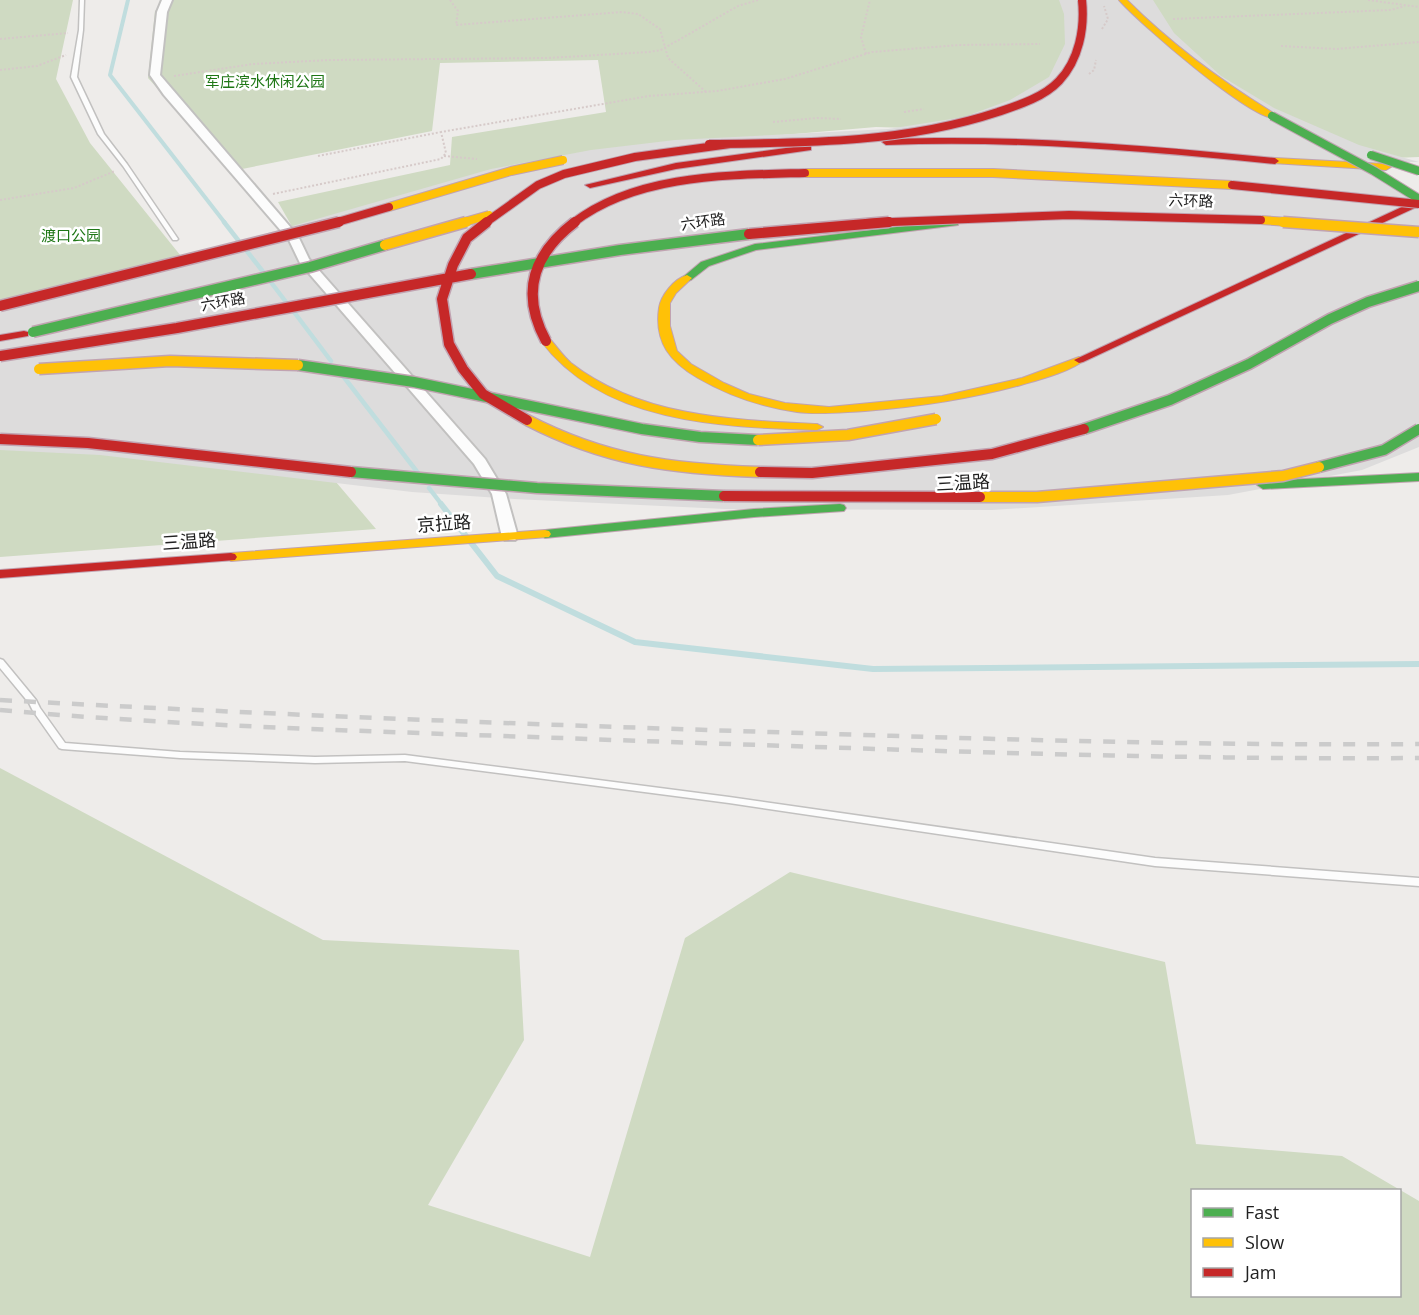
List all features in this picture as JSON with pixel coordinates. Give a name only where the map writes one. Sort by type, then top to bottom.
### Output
[{"type":"highway","points":[[0,306],[335,223],[511,171],[625,149],[914,134],[963,124],[1004,111],[1043,93],[1059,81],[1070,66],[1080,39],[1084,11],[1082,0]]},
{"type":"highway","points":[[1123,0],[1189,62],[1225,89],[1374,171],[1419,202]]},
{"type":"highway","points":[[1272,116],[1363,152],[1419,169]]},
{"type":"highway","points":[[584,187],[641,173],[739,157],[807,148],[906,141],[1013,140],[1116,145],[1328,165],[1419,169]]},
{"type":"highway","points":[[730,144],[635,157],[564,174],[538,185],[504,208],[467,238],[453,266],[442,299],[449,344],[463,369],[483,394],[558,438],[600,454],[648,464],[727,471],[812,473],[992,454],[1082,430],[1170,400],[1249,364],[1330,319],[1368,302],[1419,286]]},
{"type":"highway","points":[[22,370],[156,361],[238,361],[308,365],[387,375],[445,386],[630,427],[706,436],[771,440],[825,438],[890,431],[940,418],[860,426],[772,426],[684,414],[632,401],[567,365],[546,341],[531,308],[532,283],[540,257],[555,238],[578,220],[604,206],[673,183],[735,176],[879,171],[1055,174],[1241,186],[1419,202]]},
{"type":"highway","points":[[24,334],[310,267],[546,198]]},
{"type":"highway","points":[[987,218],[918,229],[755,247],[705,264],[677,285],[667,297],[662,312],[669,350],[682,364],[729,390],[765,403],[812,410],[853,410],[929,402],[997,389],[1061,368],[1419,202]]},
{"type":"highway","points":[[1001,204],[1137,203]]},
{"type":"highway","name":"六环路","points":[[1200,204],[1419,219]]},
{"type":"highway","points":[[993,404],[1072,375],[1419,211]]},
{"type":"highway","name":"六环路","points":[[0,356],[480,273],[705,238],[886,221],[1102,215],[1345,225],[1419,232]]},
{"type":"highway","name":"六环路","points":[[372,278],[676,229],[767,218]]},
{"type":"highway","points":[[314,288],[337,284]]},
{"type":"highway","name":"六环路","points":[[0,338],[196,308]]},
{"type":"highway","points":[[0,439],[88,443],[446,483],[670,495],[1026,497],[1283,476],[1384,450],[1419,429]]},
{"type":"highway","name":"三温路","points":[[510,537],[799,510],[1419,477]]},
{"type":"highway","name":"京拉路","points":[[382,547],[510,537]]},
{"type":"highway","name":"三温路","points":[[0,574],[382,547]]},
{"type":"street","points":[[167,0],[162,12],[156,75],[158,79],[294,239],[304,260],[438,417],[480,462],[499,494],[510,537]]},
{"type":"lane","points":[[82,0],[81,32],[74,77],[101,134],[175,238]]},
{"type":"lane","points":[[0,662],[33,702],[63,746],[180,755],[304,760],[405,758],[729,800],[1155,862],[1419,882]]},
{"type":"path","points":[[450,0],[460,14],[456,24],[591,13],[638,14],[660,28],[668,58],[706,92]]},
{"type":"path","points":[[158,79],[253,64],[330,60],[548,58],[649,52],[664,48],[738,6],[758,0]]},
{"type":"path","points":[[866,54],[861,37],[870,0]]},
{"type":"path","points":[[1101,30],[1108,19],[1102,0]]},
{"type":"path","points":[[1368,0],[1419,7]]},
{"type":"path","points":[[1173,19],[1391,10],[1405,6]]},
{"type":"path","points":[[0,39],[81,32]]},
{"type":"path","points":[[1281,46],[1336,49],[1419,42]]},
{"type":"path","points":[[318,156],[649,96],[706,92],[785,79],[866,54],[889,50],[959,45],[1040,44]]},
{"type":"path","points":[[0,69],[37,66],[77,50]]},
{"type":"path","points":[[1085,76],[1094,70],[1098,50]]},
{"type":"path","points":[[894,115],[933,109]]},
{"type":"path","points":[[772,122],[817,118],[844,120]]},
{"type":"path","points":[[258,197],[441,159],[446,153],[441,132]]},
{"type":"path","points":[[444,156],[486,159]]},
{"type":"path","points":[[0,200],[75,188],[102,179],[125,165]]},
{"type":"green space","name":"渡口公园","points":[[0,0],[73,0],[56,79],[90,143],[197,276],[0,320]]},
{"type":"green space","name":"军庄滨水休闲公园","points":[[167,0],[1419,0],[1419,157],[1393,158],[1054,132],[876,127],[711,141],[310,258],[278,202],[450,165],[452,137],[606,112],[598,60],[440,63],[432,131],[232,171],[148,78],[155,11]]},
{"type":"green space","points":[[250,381],[376,529],[0,557],[0,386]]},
{"type":"green space","points":[[0,768],[323,940],[519,950],[524,1040],[428,1205],[590,1257],[685,938],[790,872],[1165,962],[1196,1144],[1342,1156],[1398,1189],[1191,1189],[1191,1297],[1401,1297],[1401,1190],[1419,1201],[1419,1315],[0,1315]]},
{"type":"pier","points":[[1059,0],[1153,0],[1174,33],[1221,76],[1274,108],[1359,145],[1419,162],[1370,162],[1419,194],[1419,447],[1362,470],[1228,495],[992,510],[725,509],[514,499],[412,492],[100,455],[0,450],[0,302],[139,270],[491,169],[591,150],[675,140],[888,129],[964,117],[1010,100],[1049,77],[1065,44],[1064,14]]},
{"type":"waterway","points":[[128,0],[110,75],[225,223]]},
{"type":"waterway","points":[[224,222],[238,240]]},
{"type":"waterway","points":[[246,250],[264,273]]},
{"type":"waterway","points":[[270,281],[286,302]]},
{"type":"waterway","points":[[294,312],[331,361]]},
{"type":"waterway","points":[[343,376],[418,473]]},
{"type":"waterway","points":[[429,488],[442,505]]},
{"type":"waterway","points":[[441,504],[497,576],[635,642],[873,669],[1419,664]]},
{"type":"railway","points":[[0,700],[577,726],[851,735],[1175,743],[1419,744]]},
{"type":"railway","points":[[0,710],[383,732],[814,747],[1116,756],[1419,758]]},
{"type":"traffic: fast","points":[[1272,116],[1374,171],[1419,199]]},
{"type":"traffic: fast","points":[[1371,155],[1419,171]]},
{"type":"traffic: fast","points":[[687,278],[705,264],[755,247],[955,223]]},
{"type":"traffic: fast","points":[[471,274],[620,250],[749,234]]},
{"type":"traffic: fast","points":[[33,332],[310,267],[385,245]]},
{"type":"traffic: fast","points":[[1084,429],[1170,400],[1249,364],[1330,319],[1368,302],[1419,286]]},
{"type":"traffic: fast","points":[[298,365],[414,382],[642,429],[700,437],[758,440]]},
{"type":"traffic: fast","points":[[1319,467],[1384,450],[1419,429]]},
{"type":"traffic: fast","points":[[351,472],[537,488],[724,496]]},
{"type":"traffic: fast","points":[[1263,485],[1419,477]]},
{"type":"traffic: fast","points":[[545,534],[754,513],[840,508]]},
{"type":"traffic: slow","points":[[1123,0],[1175,49],[1232,91],[1272,116]]},
{"type":"traffic: slow","points":[[389,207],[511,171],[563,160]]},
{"type":"traffic: slow","points":[[1275,161],[1386,167]]},
{"type":"traffic: slow","points":[[805,173],[993,173],[1232,185]]},
{"type":"traffic: slow","points":[[385,245],[489,215]]},
{"type":"traffic: slow","points":[[1261,220],[1419,232]]},
{"type":"traffic: slow","points":[[687,278],[672,291],[665,303],[666,336],[672,352],[687,367],[720,385],[772,404],[799,409],[823,410],[886,406],[942,399],[998,388],[1053,371],[1079,360]]},
{"type":"traffic: slow","points":[[546,341],[567,365],[594,383],[654,408],[719,421],[817,427]]},
{"type":"traffic: slow","points":[[39,369],[170,361],[298,365]]},
{"type":"traffic: slow","points":[[758,440],[848,435],[936,419]]},
{"type":"traffic: slow","points":[[527,420],[555,435],[583,446],[639,462],[698,469],[760,472]]},
{"type":"traffic: slow","points":[[980,497],[1037,497],[1283,476],[1319,467]]},
{"type":"traffic: slow","points":[[231,557],[545,534]]},
{"type":"traffic: jam","points":[[709,144],[822,142],[898,136],[935,130],[1007,109],[1048,90],[1066,73],[1079,43],[1083,21],[1082,0]]},
{"type":"traffic: jam","points":[[886,142],[984,140],[1081,144],[1275,161]]},
{"type":"traffic: jam","points":[[527,420],[483,394],[463,369],[449,344],[442,299],[453,265],[467,238],[504,208],[538,185],[564,174],[635,157],[730,144]]},
{"type":"traffic: jam","points":[[590,185],[676,166],[808,148]]},
{"type":"traffic: jam","points":[[546,341],[533,312],[531,293],[535,274],[539,263],[558,235],[586,213],[619,198],[657,187],[736,176],[805,173]]},
{"type":"traffic: jam","points":[[1232,185],[1419,204]]},
{"type":"traffic: jam","points":[[1079,360],[1419,202]]},
{"type":"traffic: jam","points":[[0,306],[335,223],[389,207]]},
{"type":"traffic: jam","points":[[749,234],[877,222],[1005,216],[1133,215],[1261,220]]},
{"type":"traffic: jam","points":[[0,356],[177,328],[471,274]]},
{"type":"traffic: jam","points":[[0,338],[24,334]]},
{"type":"traffic: jam","points":[[760,472],[812,473],[992,454],[1084,429]]},
{"type":"traffic: jam","points":[[0,439],[88,443],[351,472]]},
{"type":"traffic: jam","points":[[724,496],[980,497]]},
{"type":"traffic: jam","points":[[0,574],[231,557]]}]
